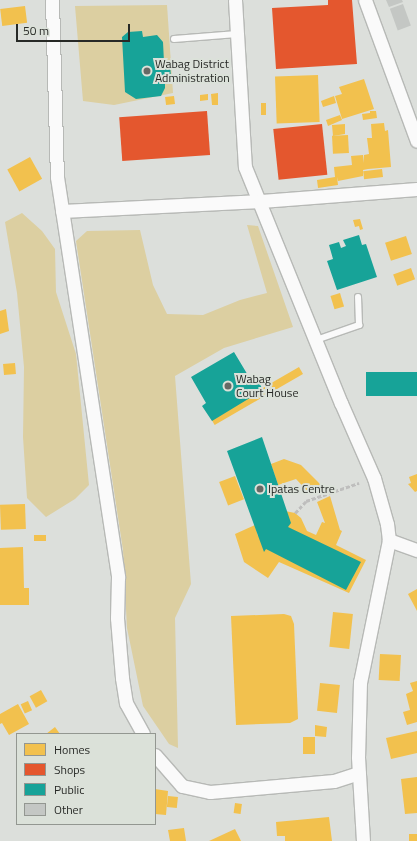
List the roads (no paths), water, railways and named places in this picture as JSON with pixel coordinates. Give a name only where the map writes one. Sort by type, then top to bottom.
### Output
[{"type":"street","points":[[52,0],[57,177],[118,577],[117,618],[122,678],[126,703],[142,733]]},
{"type":"street","points":[[235,0],[245,167],[261,201],[316,340],[376,482],[389,540],[360,682],[359,773],[363,841]]},
{"type":"street","points":[[366,0],[417,141]]},
{"type":"street","points":[[62,211],[261,201],[417,189]]},
{"type":"street","points":[[389,540],[417,550]]},
{"type":"street","points":[[156,756],[182,786],[210,792],[334,781],[359,773]]},
{"type":"lane","points":[[174,38],[237,34]]},
{"type":"lane","points":[[316,340],[359,325],[358,297]]},
{"type":"place","name":"Wabag District Administration","points":[[147,71]]},
{"type":"place","name":"Wabag Court House","points":[[228,386]]},
{"type":"place","name":"Ipatas Centre","points":[[260,489]]}]
